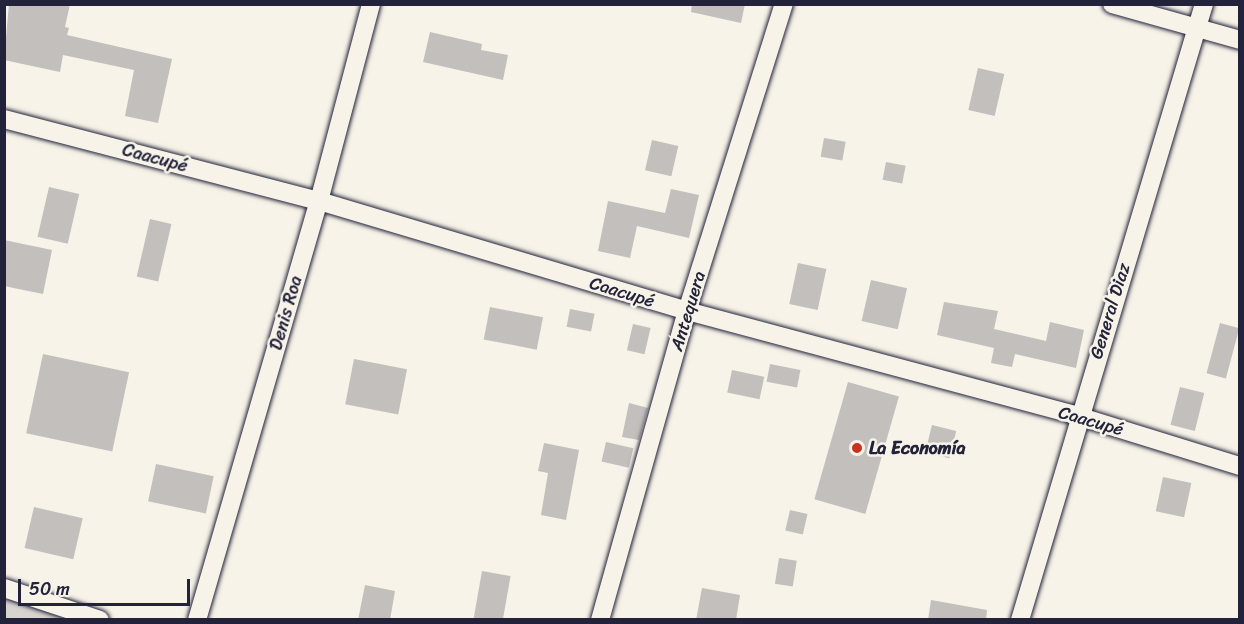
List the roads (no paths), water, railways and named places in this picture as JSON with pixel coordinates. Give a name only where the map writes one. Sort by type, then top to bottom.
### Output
[{"type":"street","name":"Denis Roa","points":[[197,620],[319,201],[371,4]]},
{"type":"street","name":"Antequera","points":[[600,620],[687,311],[784,4]]},
{"type":"street","points":[[1112,4],[1239,40]]},
{"type":"street","name":"General Diaz","points":[[1020,620],[1078,416],[1204,4]]},
{"type":"street","name":"Caacupé","points":[[4,119],[319,201],[687,311],[1078,416],[1239,466]]},
{"type":"street","points":[[4,588],[100,620]]},
{"type":"place","name":"La Economía","points":[[857,448]]}]
